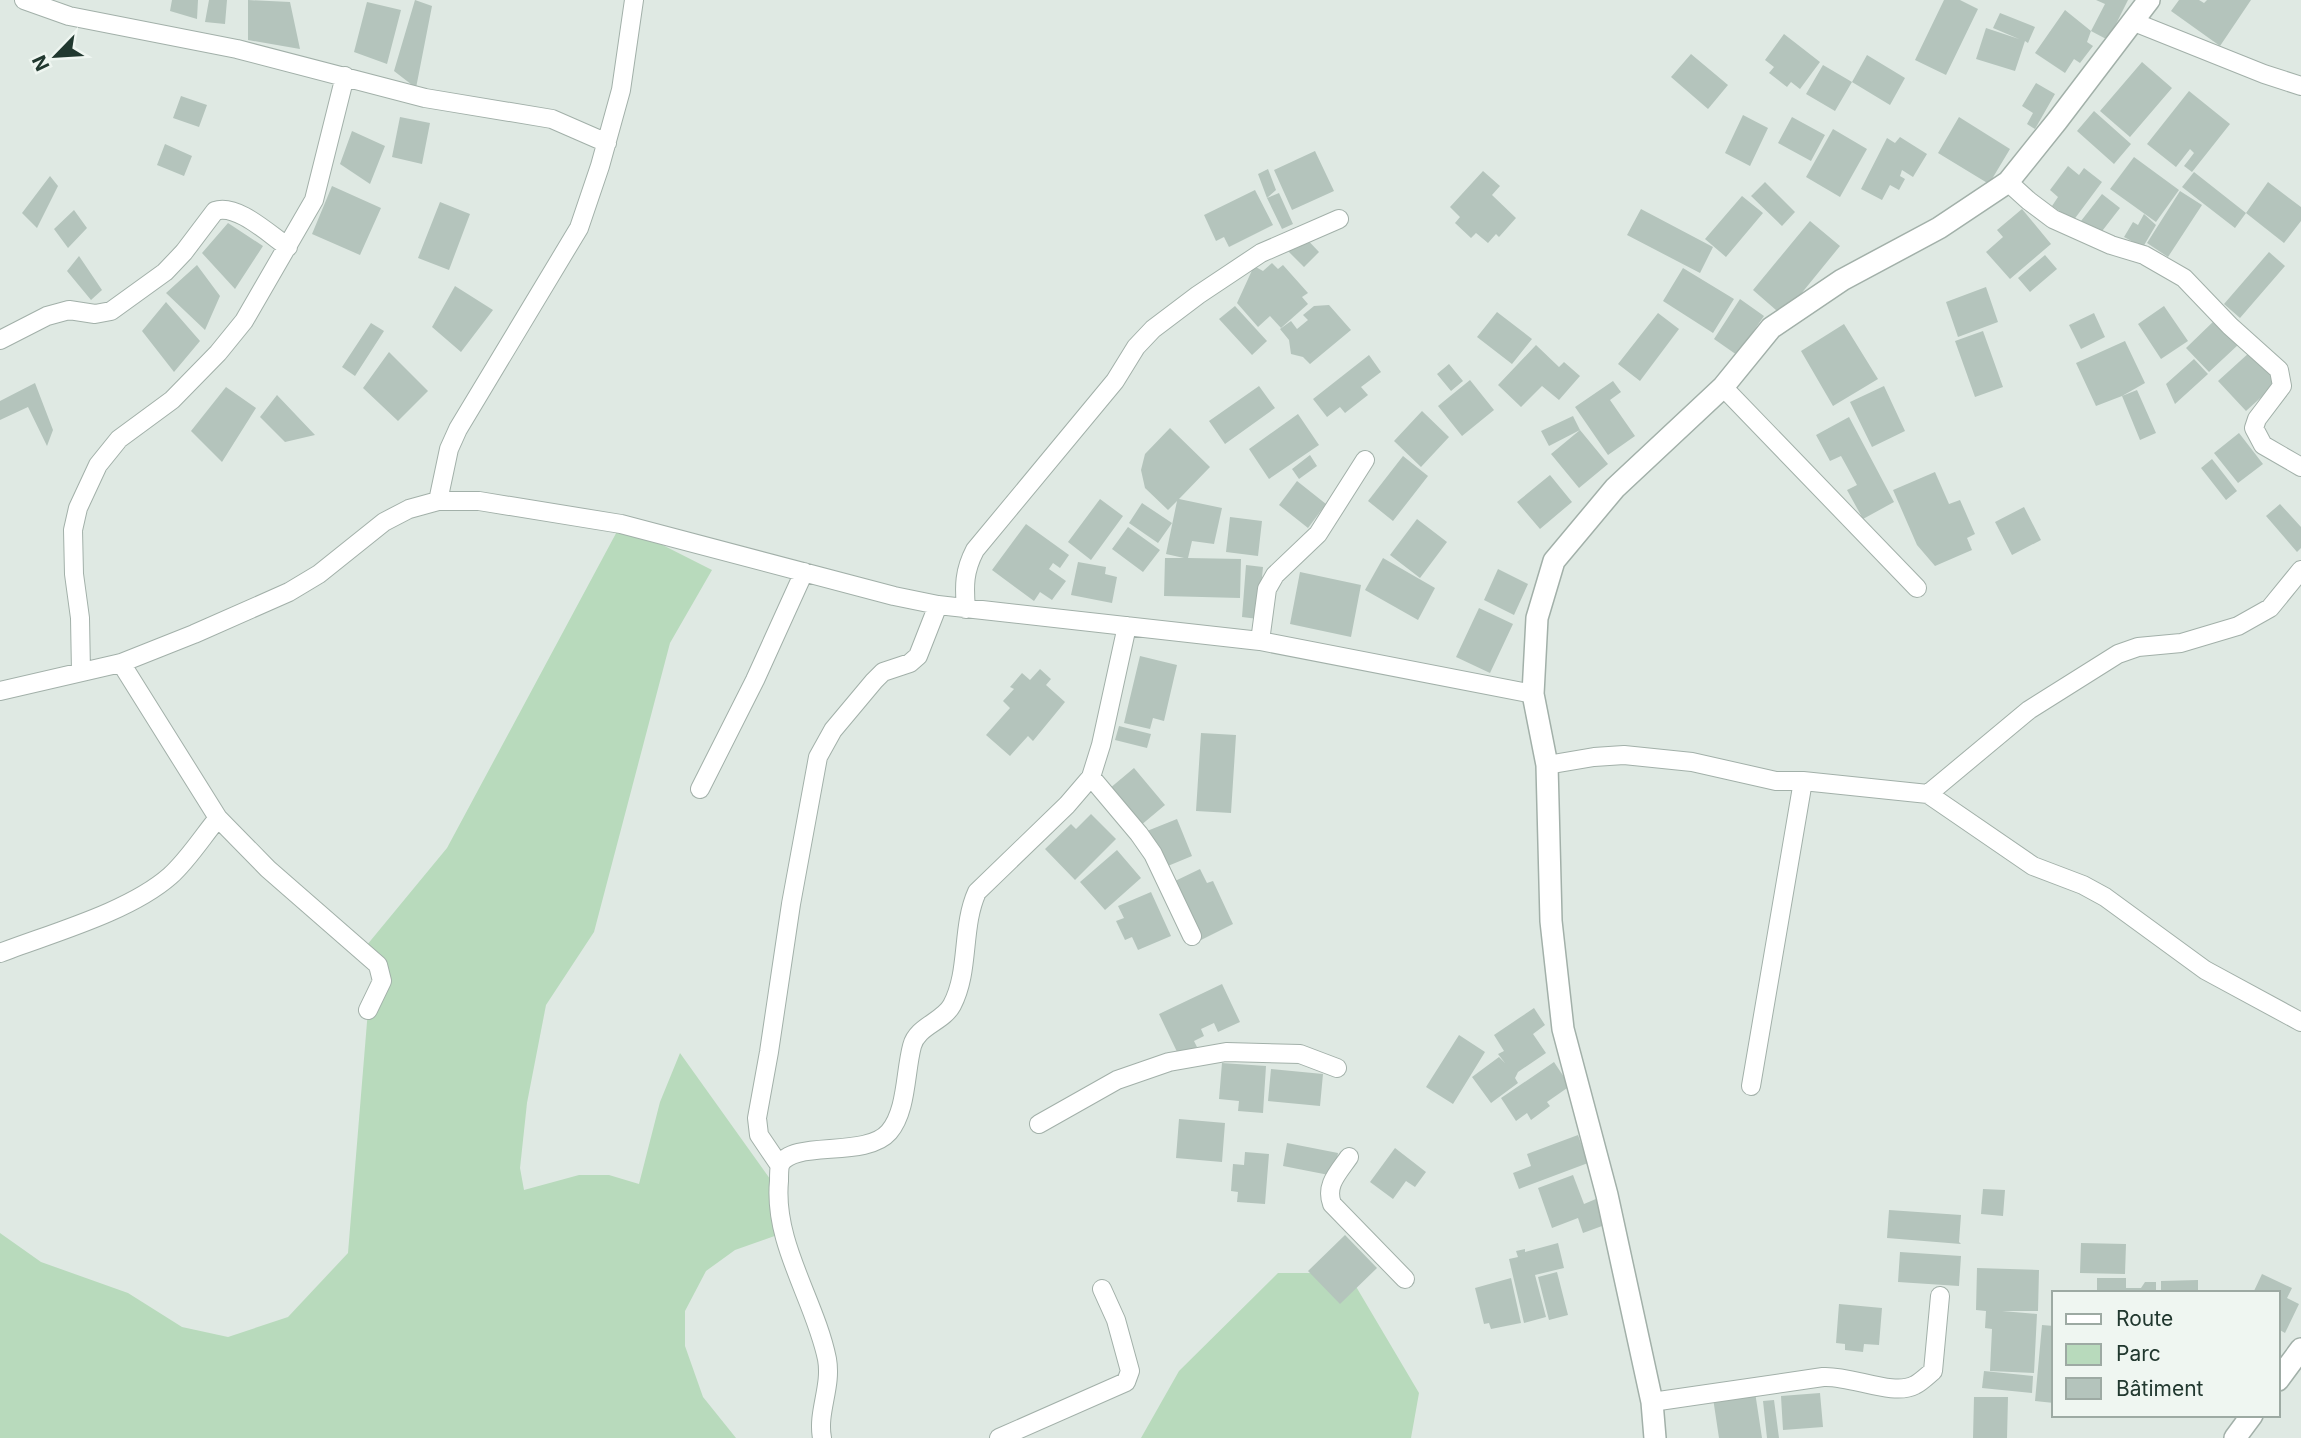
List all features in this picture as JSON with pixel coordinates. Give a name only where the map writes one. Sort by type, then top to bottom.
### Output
[{"type":"street","points":[[24,0],[71,8],[425,98],[552,119],[607,143]]},
{"type":"street","points":[[438,501],[449,449],[579,228],[621,90],[634,0]]},
{"type":"street","points":[[1655,1438],[1651,1402],[1607,1195],[1563,1028],[1550,921],[1547,765],[1533,694],[1537,618],[1554,561],[1615,488],[1723,387],[1771,328],[1842,279],[1939,228],[2008,181],[2150,0]]},
{"type":"street","points":[[2134,22],[2301,86]]},
{"type":"street","points":[[81,672],[73,530],[78,508],[98,465],[119,439],[172,400],[218,353],[244,321],[314,200],[345,76]]},
{"type":"street","points":[[2008,181],[2053,219],[2111,246],[2144,255],[2184,278],[2230,326],[2280,370],[2282,386],[2257,419],[2254,428],[2263,445],[2301,467]]},
{"type":"street","points":[[0,340],[47,316],[69,310],[95,314],[111,312],[165,272],[184,253],[215,211],[222,208],[235,210],[288,247]]},
{"type":"street","points":[[966,609],[963,581],[967,564],[975,550],[1115,382],[1136,347],[1153,329],[1261,253],[1339,219]]},
{"type":"street","points":[[1723,387],[1917,588]]},
{"type":"street","points":[[1260,642],[1267,589],[1275,575],[1318,534],[1365,460]]},
{"type":"street","points":[[0,691],[121,663],[289,592],[319,573],[384,522],[409,509],[438,501],[479,501],[621,524],[938,605],[1260,642],[1533,694]]},
{"type":"street","points":[[1928,794],[2029,710],[2118,654],[2138,647],[2180,643],[2238,626],[2270,608],[2301,570]]},
{"type":"street","points":[[700,789],[755,680],[804,572]]},
{"type":"street","points":[[780,1166],[759,1135],[757,1118],[791,904],[818,757],[832,730],[874,681],[883,672],[910,663],[918,656],[938,605]]},
{"type":"street","points":[[822,1438],[822,1416],[828,1387],[827,1361],[817,1323],[783,1233],[778,1189],[780,1166],[787,1157],[799,1153],[865,1146],[881,1140],[890,1131],[901,1103],[915,1038],[951,1008],[958,992],[971,905],[977,892],[1067,805],[1091,777],[1101,745],[1127,626]]},
{"type":"street","points":[[121,663],[218,818],[268,869],[378,965],[382,981],[368,1010]]},
{"type":"street","points":[[1547,765],[1624,755],[1692,762],[1776,781],[1803,781],[1928,794],[2033,866],[2083,885],[2105,897],[2205,970],[2301,1022]]},
{"type":"street","points":[[1091,777],[1153,854],[1192,936]]},
{"type":"street","points":[[1751,1086],[1803,781]]},
{"type":"street","points":[[0,953],[126,904],[150,891],[172,874],[218,818]]},
{"type":"street","points":[[1038,1124],[1117,1080],[1169,1062],[1226,1052],[1300,1054],[1338,1068]]},
{"type":"street","points":[[1349,1157],[1330,1185],[1332,1204],[1405,1279]]},
{"type":"street","points":[[999,1438],[1126,1382],[1130,1371],[1116,1320],[1102,1289]]},
{"type":"street","points":[[1651,1402],[1823,1377],[1839,1376],[1897,1390],[1914,1385],[1933,1371],[1940,1296]]},
{"type":"street","points":[[2280,1377],[2301,1349]]},
{"type":"street","points":[[2235,1438],[2251,1417]]},
{"type":"green space","points":[[621,524],[712,570],[670,643],[594,932],[546,1005],[527,1103],[520,1168],[524,1190],[579,1175],[609,1175],[639,1184],[660,1102],[680,1053],[778,1190],[783,1233],[735,1250],[706,1271],[685,1311],[685,1346],[703,1397],[736,1438],[0,1438],[0,1233],[41,1262],[128,1293],[182,1327],[228,1337],[288,1317],[348,1253],[368,1010],[382,981],[362,951],[447,848]]},
{"type":"green space","points":[[1278,1273],[1348,1273],[1419,1393],[1411,1438],[1141,1438],[1179,1371]]},
{"type":"building","points":[[172,0],[198,0],[197,19],[170,11]]},
{"type":"building","points":[[209,0],[227,0],[225,24],[205,22]]},
{"type":"building","points":[[248,0],[290,2],[300,49],[248,40]]},
{"type":"building","points":[[415,0],[432,6],[416,88],[394,71]]},
{"type":"building","points":[[1944,0],[1960,0],[1978,9],[1946,75],[1915,60]]},
{"type":"building","points":[[2096,0],[2128,0],[2108,40],[2091,31],[2105,4]]},
{"type":"building","points":[[2179,0],[2199,0],[2204,3],[2207,0],[2251,0],[2220,46],[2171,11]]},
{"type":"building","points":[[367,2],[401,10],[387,64],[354,52]]},
{"type":"building","points":[[2065,10],[2091,31],[2087,42],[2093,46],[2080,63],[2074,59],[2065,73],[2035,53]]},
{"type":"building","points":[[2000,13],[2035,27],[2028,43],[2025,41],[2015,71],[1976,59],[1986,28],[2019,39],[1993,28]]},
{"type":"building","points":[[1784,34],[1820,62],[1800,89],[1791,82],[1787,87],[1769,73],[1774,67],[1765,60]]},
{"type":"building","points":[[1691,54],[1728,85],[1708,109],[1671,77]]},
{"type":"building","points":[[1867,55],[1905,78],[1890,105],[1852,82]]},
{"type":"building","points":[[2142,62],[2172,88],[2130,137],[2100,111]]},
{"type":"building","points":[[1823,65],[1852,82],[1835,111],[1806,94]]},
{"type":"building","points":[[2036,83],[2055,94],[2035,129],[2027,124],[2033,113],[2022,106]]},
{"type":"building","points":[[2189,91],[2230,124],[2192,172],[2184,166],[2194,153],[2190,149],[2176,167],[2147,144]]},
{"type":"building","points":[[181,96],[207,105],[199,127],[173,118]]},
{"type":"building","points":[[2094,111],[2131,144],[2114,164],[2077,131]]},
{"type":"building","points":[[1743,115],[1768,128],[1750,166],[1725,153]]},
{"type":"building","points":[[400,117],[430,123],[422,164],[392,157]]},
{"type":"building","points":[[1792,117],[1825,135],[1811,161],[1778,143]]},
{"type":"building","points":[[1959,117],[2010,149],[1989,184],[1938,153]]},
{"type":"building","points":[[1833,129],[1867,149],[1840,197],[1806,177]]},
{"type":"building","points":[[352,131],[385,146],[370,184],[340,164]]},
{"type":"building","points":[[1900,137],[1927,154],[1913,177],[1902,170],[1900,176],[1905,179],[1899,190],[1890,185],[1882,200],[1861,189],[1887,138],[1895,143]]},
{"type":"building","points":[[165,144],[192,156],[184,176],[157,165]]},
{"type":"building","points":[[1315,151],[1334,191],[1292,210],[1274,170]]},
{"type":"building","points":[[2134,157],[2179,190],[2156,222],[2110,189]]},
{"type":"building","points":[[2068,166],[2079,175],[2084,168],[2102,182],[2073,221],[2052,206],[2058,197],[2050,190]]},
{"type":"building","points":[[1268,169],[1276,190],[1267,198],[1258,174]]},
{"type":"building","points":[[1483,171],[1500,186],[1492,195],[1516,218],[1499,237],[1496,234],[1488,243],[1476,233],[1471,238],[1455,223],[1460,217],[1450,207]]},
{"type":"building","points":[[2194,172],[2246,213],[2235,228],[2182,187]]},
{"type":"building","points":[[50,176],[58,186],[37,228],[22,213]]},
{"type":"building","points":[[1765,182],[1795,212],[1782,226],[1751,196]]},
{"type":"building","points":[[2268,182],[2301,207],[2301,221],[2284,243],[2246,213]]},
{"type":"building","points":[[332,186],[381,208],[360,255],[312,234]]},
{"type":"building","points":[[1255,190],[1273,225],[1229,247],[1224,237],[1216,241],[1204,215]]},
{"type":"building","points":[[2180,191],[2202,205],[2168,257],[2147,243]]},
{"type":"building","points":[[1279,193],[1293,224],[1282,229],[1267,198]]},
{"type":"building","points":[[2102,194],[2120,208],[2099,235],[2081,221]]},
{"type":"building","points":[[1742,196],[1763,213],[1726,257],[1705,239]]},
{"type":"building","points":[[440,202],[470,214],[449,270],[418,258]]},
{"type":"building","points":[[1641,209],[1713,247],[1700,273],[1627,235]]},
{"type":"building","points":[[2022,209],[2051,244],[2010,279],[1986,252],[2003,237],[1997,230]]},
{"type":"building","points":[[74,210],[87,228],[68,248],[54,229]]},
{"type":"building","points":[[2144,214],[2156,225],[2143,247],[2124,237],[2133,222],[2138,225]]},
{"type":"building","points":[[1810,221],[1840,246],[1783,316],[1753,290]]},
{"type":"building","points":[[228,223],[263,246],[235,289],[202,253]]},
{"type":"building","points":[[1300,232],[1319,252],[1304,267],[1284,247]]},
{"type":"building","points":[[2269,252],[2285,266],[2240,318],[2224,304]]},
{"type":"building","points":[[2045,255],[2057,269],[2030,292],[2018,278]]},
{"type":"building","points":[[79,256],[102,290],[91,300],[67,271]]},
{"type":"building","points":[[1272,263],[1278,269],[1283,265],[1308,293],[1302,297],[1308,304],[1281,328],[1270,316],[1258,327],[1237,303],[1254,266],[1263,271]]},
{"type":"building","points":[[197,265],[220,296],[205,330],[166,293]]},
{"type":"building","points":[[1683,268],[1734,299],[1713,333],[1663,301]]},
{"type":"building","points":[[455,286],[493,310],[461,352],[432,327]]},
{"type":"building","points":[[1986,287],[1998,322],[1958,337],[1946,302]]},
{"type":"building","points":[[1740,299],[1764,316],[1737,355],[1714,339]]},
{"type":"building","points":[[166,302],[200,341],[174,372],[142,331]]},
{"type":"building","points":[[1329,305],[1351,330],[1310,364],[1303,357],[1291,354],[1289,340],[1280,329],[1291,321],[1297,329],[1308,320],[1303,315],[1314,306]]},
{"type":"building","points":[[1235,306],[1267,341],[1252,355],[1219,319]]},
{"type":"building","points":[[2164,306],[2188,341],[2161,359],[2138,324]]},
{"type":"building","points":[[1497,312],[1532,339],[1512,364],[1477,337]]},
{"type":"building","points":[[1658,313],[1679,329],[1640,381],[1618,364]]},
{"type":"building","points":[[2094,313],[2105,337],[2081,349],[2069,325]]},
{"type":"building","points":[[2216,319],[2239,344],[2209,372],[2186,348]]},
{"type":"building","points":[[371,323],[384,331],[355,376],[342,367]]},
{"type":"building","points":[[1844,324],[1878,379],[1833,406],[1801,351]]},
{"type":"building","points":[[1983,331],[2003,387],[1975,397],[1955,341]]},
{"type":"building","points":[[2125,341],[2145,383],[2096,406],[2076,363]]},
{"type":"building","points":[[1536,345],[1559,367],[1564,362],[1580,376],[1559,400],[1542,386],[1521,407],[1498,385]]},
{"type":"building","points":[[389,352],[428,391],[398,421],[363,388]]},
{"type":"building","points":[[2250,352],[2278,382],[2246,411],[2218,381]]},
{"type":"building","points":[[1369,355],[1381,372],[1361,387],[1368,395],[1345,413],[1340,407],[1327,417],[1313,399]]},
{"type":"building","points":[[2194,359],[2208,374],[2175,404],[2166,384]]},
{"type":"building","points":[[1449,364],[1463,381],[1451,391],[1437,374]]},
{"type":"building","points":[[1470,380],[1494,410],[1462,436],[1438,406]]},
{"type":"building","points":[[1613,381],[1621,392],[1610,400],[1635,436],[1608,455],[1575,407]]},
{"type":"building","points":[[35,383],[53,430],[47,446],[28,407],[0,420],[0,401]]},
{"type":"building","points":[[1259,386],[1275,408],[1225,444],[1209,421]]},
{"type":"building","points":[[1884,386],[1905,431],[1872,447],[1850,402]]},
{"type":"building","points":[[226,387],[256,408],[222,462],[191,431]]},
{"type":"building","points":[[2137,390],[2156,433],[2140,440],[2122,396]]},
{"type":"building","points":[[277,395],[315,435],[285,442],[260,417]]},
{"type":"building","points":[[1422,411],[1449,437],[1421,467],[1394,441]]},
{"type":"building","points":[[1298,414],[1319,445],[1269,479],[1249,449]]},
{"type":"building","points":[[1573,416],[1580,430],[1549,446],[1541,431]]},
{"type":"building","points":[[1849,417],[1894,502],[1863,519],[1847,490],[1857,485],[1841,456],[1830,461],[1816,435]]},
{"type":"building","points":[[1170,428],[1210,467],[1179,499],[1222,508],[1214,544],[1192,541],[1188,558],[1241,559],[1240,598],[1164,596],[1165,558],[1184,558],[1166,554],[1177,501],[1168,510],[1145,488],[1141,470],[1145,454]]},
{"type":"building","points":[[1580,430],[1608,464],[1579,488],[1551,454]]},
{"type":"building","points":[[2239,433],[2263,464],[2238,483],[2214,453]]},
{"type":"building","points":[[1310,455],[1317,466],[1299,479],[1292,469]]},
{"type":"building","points":[[1403,456],[1428,476],[1393,521],[1368,501]]},
{"type":"building","points":[[2212,459],[2237,491],[2226,500],[2201,468]]},
{"type":"building","points":[[1935,472],[1949,504],[1960,500],[1975,534],[1967,538],[1972,550],[1935,566],[1917,545],[1893,490]]},
{"type":"building","points":[[1550,475],[1572,502],[1540,529],[1517,502]]},
{"type":"building","points":[[1297,481],[1326,504],[1308,528],[1279,505]]},
{"type":"building","points":[[1100,499],[1123,516],[1091,560],[1068,542]]},
{"type":"building","points":[[1142,503],[1172,523],[1158,543],[1129,523]]},
{"type":"building","points":[[2280,504],[2301,527],[2301,548],[2297,552],[2266,516]]},
{"type":"building","points":[[2024,507],[2041,540],[2012,555],[1995,522]]},
{"type":"building","points":[[1230,517],[1262,521],[1258,556],[1226,552]]},
{"type":"building","points":[[1417,519],[1447,542],[1420,578],[1390,555]]},
{"type":"building","points":[[1026,524],[1069,555],[1060,568],[1053,563],[1049,569],[1066,581],[1052,600],[1040,592],[1034,601],[992,570]]},
{"type":"building","points":[[1128,527],[1160,550],[1143,572],[1112,549]]},
{"type":"building","points":[[1383,558],[1435,588],[1418,620],[1365,590]]},
{"type":"building","points":[[1078,562],[1106,567],[1105,574],[1117,577],[1112,603],[1071,595]]},
{"type":"building","points":[[1246,565],[1263,567],[1258,619],[1242,617]]},
{"type":"building","points":[[1498,569],[1528,584],[1514,615],[1484,600]]},
{"type":"building","points":[[1300,572],[1361,585],[1351,637],[1290,624]]},
{"type":"building","points":[[1479,608],[1513,624],[1490,673],[1456,657]]},
{"type":"building","points":[[1140,656],[1177,665],[1164,721],[1153,718],[1150,729],[1124,723]]},
{"type":"building","points":[[1040,669],[1051,679],[1046,685],[1065,702],[1033,741],[1028,736],[1010,756],[986,735],[1010,708],[1003,701],[1014,689],[1010,687],[1022,673],[1030,680]]},
{"type":"building","points":[[1119,726],[1151,734],[1147,748],[1115,740]]},
{"type":"building","points":[[1201,733],[1236,735],[1231,813],[1196,811]]},
{"type":"building","points":[[1134,768],[1165,805],[1140,826],[1109,789]]},
{"type":"building","points":[[1091,814],[1116,839],[1075,880],[1045,849],[1071,824],[1076,829]]},
{"type":"building","points":[[1177,819],[1192,856],[1163,868],[1147,831]]},
{"type":"building","points":[[1117,850],[1141,878],[1105,910],[1080,882]]},
{"type":"building","points":[[1200,869],[1207,883],[1213,881],[1233,924],[1201,940],[1173,882]]},
{"type":"building","points":[[1151,892],[1171,936],[1138,950],[1132,937],[1125,940],[1116,921],[1124,918],[1118,906]]},
{"type":"building","points":[[1222,984],[1240,1022],[1218,1032],[1214,1023],[1201,1029],[1204,1036],[1194,1041],[1197,1047],[1179,1056],[1159,1014]]},
{"type":"building","points":[[1534,1008],[1545,1025],[1533,1034],[1546,1053],[1518,1072],[1515,1078],[1518,1083],[1491,1103],[1472,1077],[1499,1057],[1505,1063],[1498,1054],[1504,1051],[1494,1035]]},
{"type":"building","points":[[1459,1035],[1485,1052],[1453,1104],[1426,1087]]},
{"type":"building","points":[[1554,1062],[1570,1086],[1547,1102],[1550,1106],[1531,1120],[1527,1113],[1516,1121],[1501,1098]]},
{"type":"building","points":[[1222,1063],[1266,1066],[1263,1113],[1238,1111],[1239,1101],[1219,1099]]},
{"type":"building","points":[[1271,1069],[1323,1074],[1320,1106],[1268,1101]]},
{"type":"building","points":[[1179,1119],[1225,1123],[1222,1162],[1176,1158]]},
{"type":"building","points":[[1578,1135],[1588,1163],[1519,1189],[1513,1173],[1531,1166],[1527,1154]]},
{"type":"building","points":[[1287,1143],[1338,1153],[1334,1176],[1283,1166]]},
{"type":"building","points":[[1395,1148],[1426,1172],[1415,1187],[1406,1181],[1393,1199],[1370,1182]]},
{"type":"building","points":[[1245,1152],[1269,1154],[1265,1204],[1237,1202],[1238,1192],[1231,1191],[1233,1164],[1244,1165]]},
{"type":"building","points":[[1573,1175],[1584,1204],[1603,1196],[1613,1222],[1583,1233],[1578,1218],[1552,1228],[1538,1188]]},
{"type":"building","points":[[1983,1189],[2005,1190],[2003,1216],[1981,1214]]},
{"type":"building","points":[[1889,1210],[1961,1215],[1961,1244],[1887,1238]]},
{"type":"building","points":[[1345,1235],[1377,1268],[1340,1304],[1308,1271]]},
{"type":"building","points":[[1558,1243],[1564,1268],[1535,1275],[1546,1317],[1524,1323],[1509,1259],[1518,1257],[1516,1251],[1525,1249],[1525,1252]]},
{"type":"building","points":[[2081,1243],[2126,1244],[2125,1274],[2080,1273]]},
{"type":"building","points":[[1900,1252],[1961,1256],[1959,1286],[1898,1282]]},
{"type":"building","points":[[1977,1268],[2039,1270],[2038,1311],[2002,1311],[2037,1314],[2034,1373],[1990,1371],[1992,1329],[1985,1328],[1986,1311],[1976,1310]]},
{"type":"building","points":[[1557,1272],[1568,1315],[1549,1320],[1538,1277]]},
{"type":"building","points":[[2262,1274],[2292,1288],[2287,1298],[2299,1304],[2285,1333],[2280,1330],[2280,1291],[2254,1291]]},
{"type":"building","points":[[1511,1278],[1521,1323],[1491,1329],[1489,1323],[1484,1324],[1475,1288]]},
{"type":"building","points":[[2097,1278],[2126,1278],[2126,1288],[2141,1288],[2145,1282],[2156,1282],[2156,1291],[2097,1291]]},
{"type":"building","points":[[2198,1280],[2198,1291],[2161,1291],[2161,1281]]},
{"type":"building","points":[[1839,1304],[1882,1308],[1879,1345],[1864,1344],[1863,1352],[1845,1350],[1845,1344],[1836,1343]]},
{"type":"building","points":[[2042,1325],[2052,1326],[2052,1403],[2035,1401]]},
{"type":"building","points":[[1984,1371],[2033,1376],[2032,1393],[1982,1388]]},
{"type":"building","points":[[1755,1392],[1762,1438],[1719,1438],[1713,1398]]},
{"type":"building","points":[[1820,1393],[1823,1427],[1783,1430],[1781,1396]]},
{"type":"building","points":[[1974,1397],[2008,1397],[2007,1438],[1973,1438]]},
{"type":"building","points":[[1774,1400],[1779,1438],[1767,1438],[1763,1401]]}]
